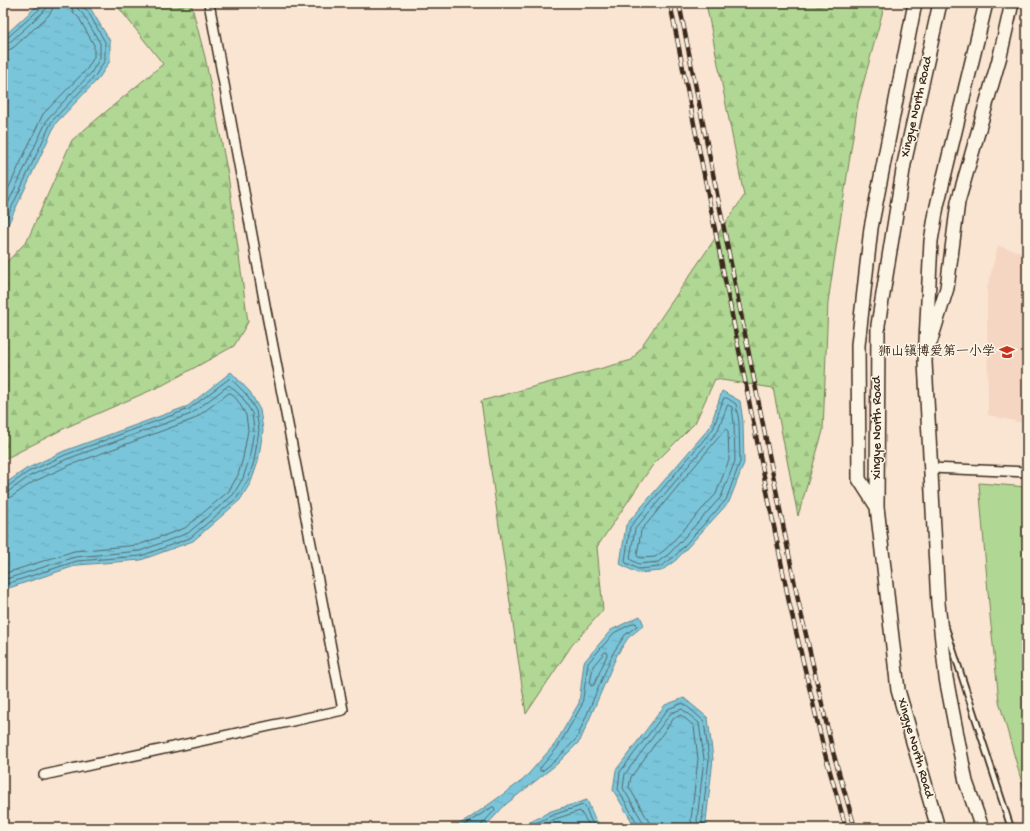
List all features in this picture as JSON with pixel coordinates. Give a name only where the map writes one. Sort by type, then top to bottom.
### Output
[{"type":"main road","points":[[877,506],[859,479],[858,345],[870,228],[915,3]]},
{"type":"main road","points":[[982,828],[965,774],[946,678],[938,604],[924,362],[932,241],[937,206],[986,3]]},
{"type":"main road","points":[[924,362],[947,288],[958,202],[1000,56],[1012,3]]},
{"type":"main road","name":"Xingye North Road","points":[[938,828],[898,690],[877,506],[878,325],[904,164],[940,5]]},
{"type":"street","points":[[44,775],[343,710],[265,305],[209,3]]},
{"type":"street","points":[[931,468],[1027,472]]},
{"type":"lane","points":[[938,604],[1010,828]]},
{"type":"shaded area","name":"狮山镇博爱第一小学","points":[[998,246],[1027,254],[1027,424],[988,415],[987,289]]},
{"type":"green space","points":[[115,3],[191,3],[205,57],[228,175],[248,322],[234,346],[163,385],[67,427],[3,460],[3,266],[27,241],[72,140],[163,64]]},
{"type":"green space","points":[[706,3],[885,3],[858,103],[828,302],[823,431],[798,516],[773,388],[715,379],[695,423],[652,466],[597,547],[603,610],[572,645],[526,714],[481,401],[632,360],[744,196]]},
{"type":"green space","points":[[979,483],[1027,487],[1027,801],[999,701]]},
{"type":"water","points":[[40,3],[80,3],[89,6],[110,41],[110,61],[99,78],[56,123],[3,235],[3,37]]},
{"type":"water","points":[[231,372],[250,392],[260,410],[263,430],[258,462],[251,482],[240,500],[193,541],[141,560],[78,565],[3,590],[3,485],[26,469],[64,451],[188,406]]},
{"type":"water","points":[[722,391],[740,401],[743,422],[744,463],[729,502],[676,560],[661,571],[637,573],[620,564],[626,525],[710,427]]},
{"type":"water","points":[[640,616],[644,625],[628,638],[617,655],[580,741],[557,764],[505,805],[484,828],[452,828],[467,820],[523,780],[555,744],[579,703],[584,662],[611,630]]},
{"type":"water","points":[[684,698],[708,718],[713,759],[706,821],[708,828],[636,828],[613,790],[616,770],[665,705]]},
{"type":"water","points":[[587,800],[595,819],[603,828],[518,828],[551,811]]},
{"type":"railway","points":[[670,3],[789,602],[825,754],[846,828]]},
{"type":"railway","points":[[679,3],[798,600],[833,752],[855,828]]},
{"type":"place","name":"狮山镇博爱第一小学","points":[[1007,352]]}]
